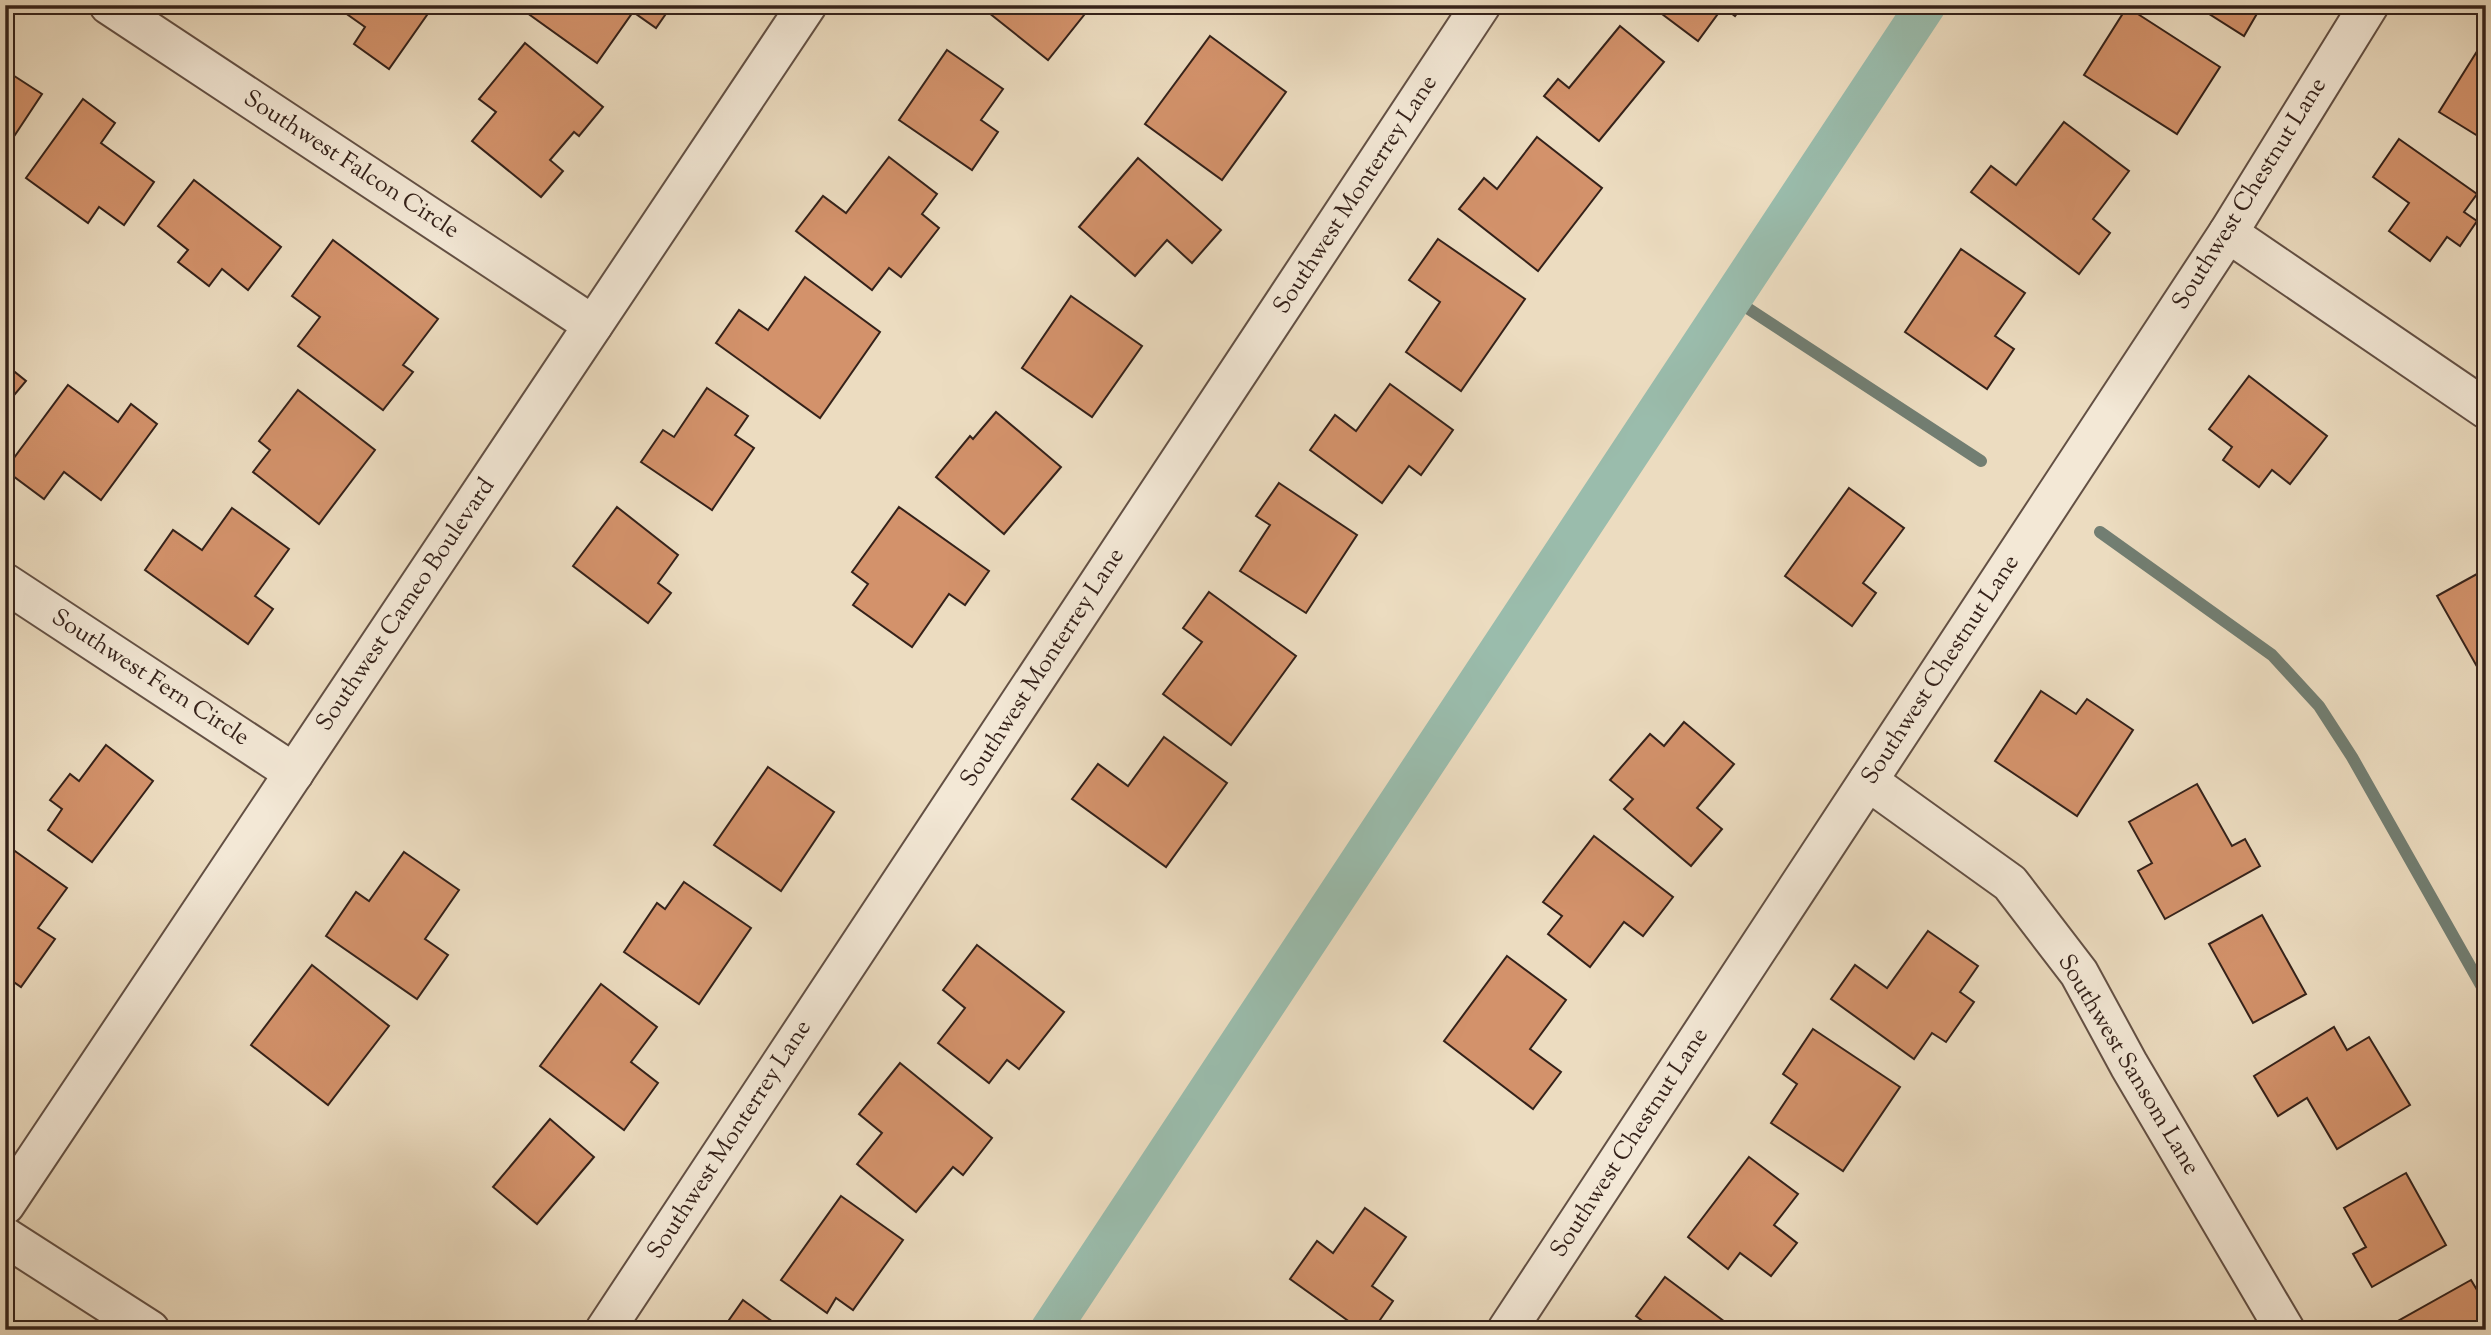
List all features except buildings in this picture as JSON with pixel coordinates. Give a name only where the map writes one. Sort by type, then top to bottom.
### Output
[{"type":"street","name":"Southwest Falcon Circle","points":[[109,5],[593,326]]},
{"type":"street","name":"Southwest Cameo Boulevard","points":[[5,1205],[807,5]]},
{"type":"street","name":"Southwest Monterrey Lane","points":[[605,1330],[1481,5]]},
{"type":"street","name":"Southwest Chestnut Lane","points":[[1507,1330],[2228,233],[2369,5]]},
{"type":"street","points":[[2228,233],[2486,409]]},
{"type":"street","name":"Southwest Fern Circle","points":[[5,583],[294,773]]},
{"type":"street","name":"Southwest Sansom Lane","points":[[1868,781],[2010,883],[2079,973],[2129,1065],[2285,1330]]},
{"type":"street","points":[[5,1237],[150,1330]]},
{"type":"waterway","points":[[1050,1330],[1926,5]]},
{"type":"waterway","points":[[1732,298],[1981,461]]},
{"type":"waterway","points":[[2100,532],[2272,655],[2319,706],[2352,757],[2486,994]]}]
